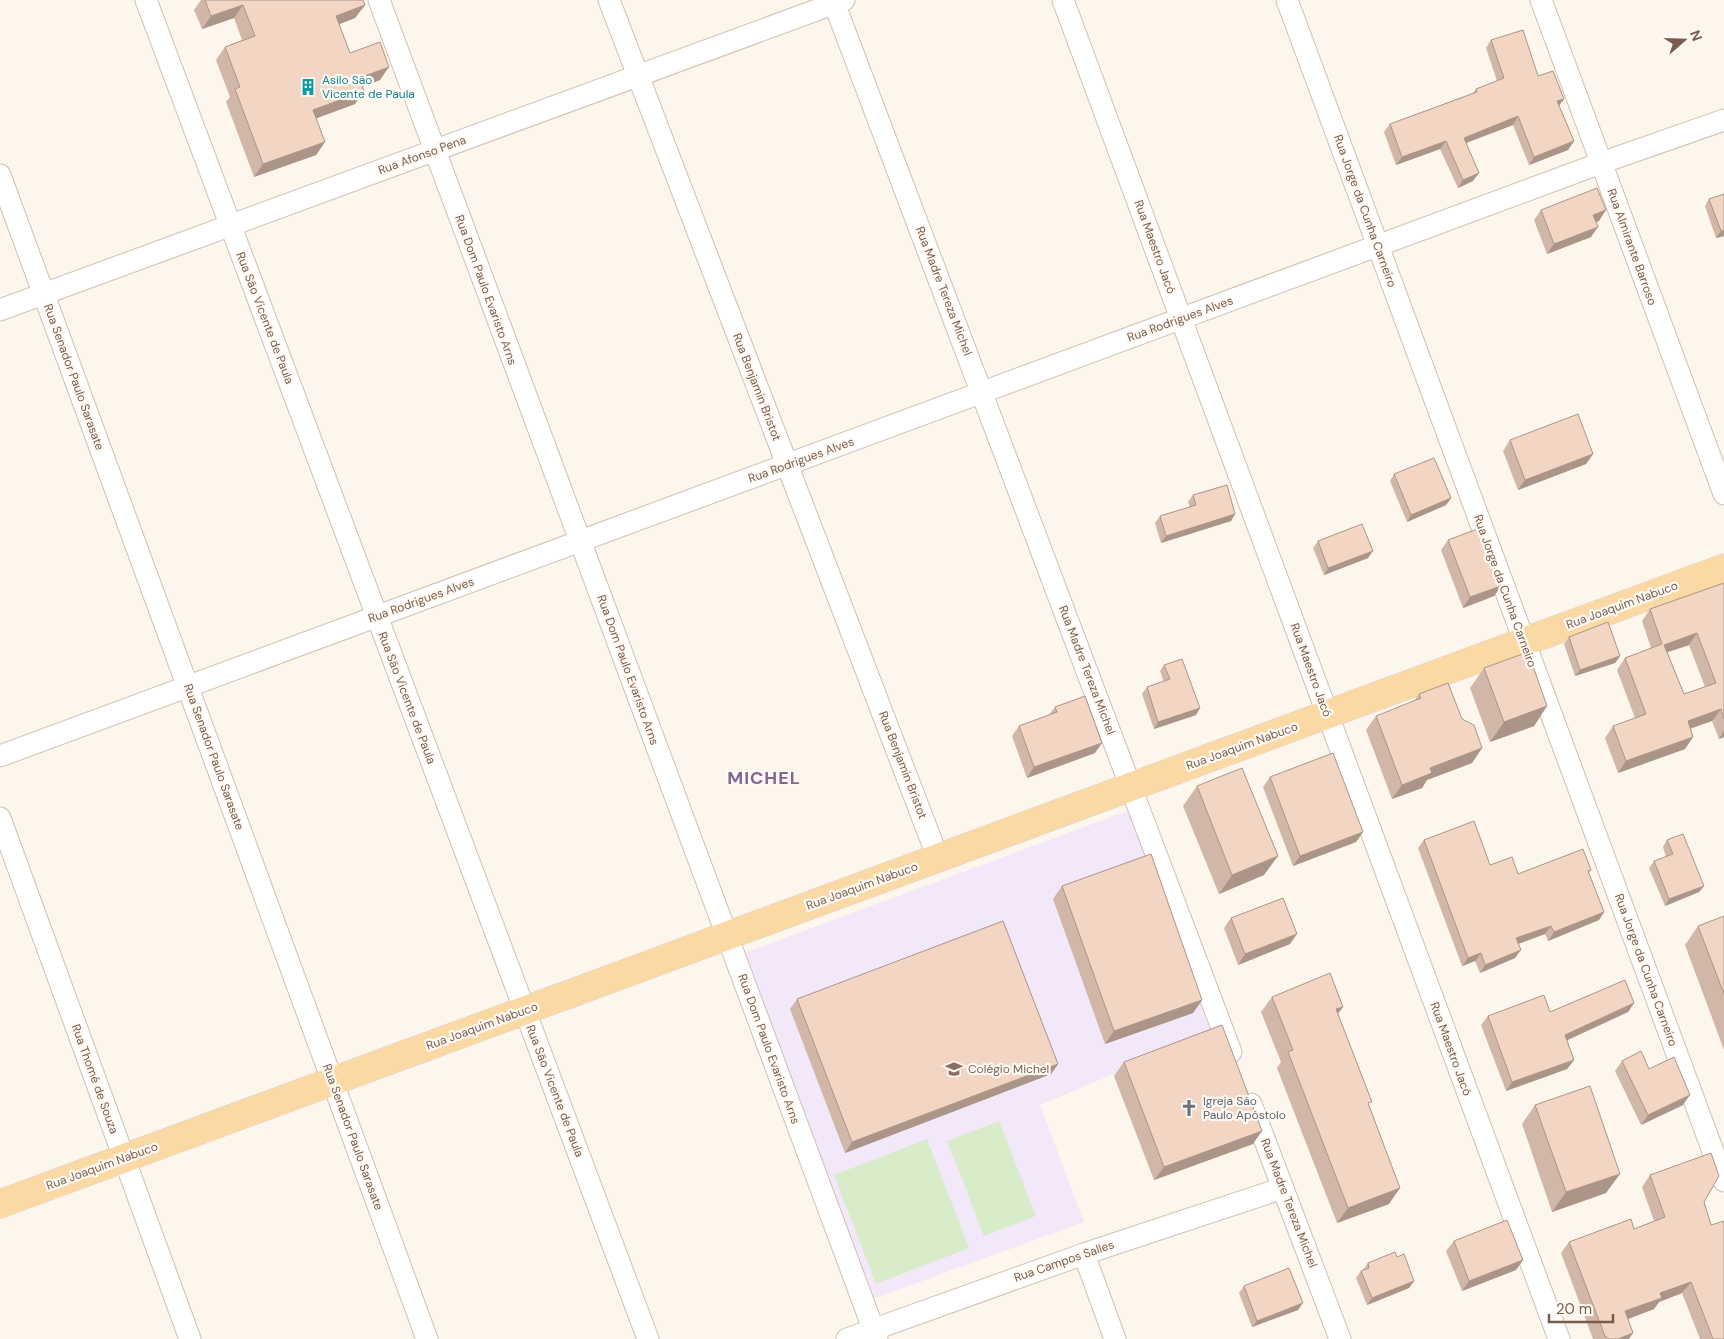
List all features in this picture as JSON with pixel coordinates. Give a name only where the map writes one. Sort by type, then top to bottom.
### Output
[{"type":"main road","name":"Rua Joaquim Nabuco","points":[[0,1204],[1724,568]]},
{"type":"street","name":"Rua São Vicente de Paula","points":[[146,0],[648,1339]]},
{"type":"street","name":"Rua Dom Paulo Evaristo Arns","points":[[379,0],[875,1334]]},
{"type":"street","name":"Rua Benjamin Bristot","points":[[608,0],[938,858]]},
{"type":"street","name":"Rua Maestro Jacó","points":[[1063,0],[1559,1339]]},
{"type":"street","name":"Rua Jorge da Cunha Carneiro","points":[[1287,0],[1724,1181]]},
{"type":"street","name":"Rua Almirante Barroso","points":[[1542,0],[1724,494]]},
{"type":"street","name":"Rua Afonso Pena","points":[[0,310],[838,1]]},
{"type":"street","name":"Rua Madre Tereza Michel","points":[[838,1],[982,392],[1340,1339]]},
{"type":"street","name":"Rua Rodrigues Alves","points":[[0,756],[1601,163],[1724,120]]},
{"type":"street","name":"Rua Senador Paulo Sarasate","points":[[0,175],[427,1339]]},
{"type":"street","name":"Rua Thomé de Souza","points":[[0,818],[190,1339]]},
{"type":"street","name":"Rua Campos Salles","points":[[847,1339],[875,1334],[1084,1254],[1283,1188]]},
{"type":"street","points":[[1084,1254],[1114,1339]]},
{"type":"shaded area","name":"Colégio Michel","points":[[1130,810],[1211,1033],[1040,1105],[1084,1222],[870,1300],[739,955]]},
{"type":"green space","points":[[999,1121],[1036,1216],[984,1236],[947,1141]]},
{"type":"green space","points":[[927,1139],[969,1248],[876,1284],[834,1175]]},
{"type":"building","name":"Asilo São Vicente de Paula","points":[[205,0],[363,0],[365,5],[336,16],[350,53],[380,42],[389,67],[359,78],[364,91],[313,110],[325,142],[263,164],[235,89],[240,87],[225,47],[255,36],[243,5],[211,16]]},
{"type":"building","points":[[1523,30],[1538,76],[1553,71],[1564,99],[1557,101],[1574,141],[1534,157],[1518,116],[1464,138],[1479,173],[1463,180],[1446,141],[1402,157],[1390,124],[1477,92],[1476,89],[1504,78],[1491,40]]},
{"type":"building","points":[[1597,188],[1606,210],[1593,215],[1598,227],[1554,244],[1541,210]]},
{"type":"building","points":[[1724,194],[1724,230],[1721,231],[1709,199]]},
{"type":"building","points":[[1578,414],[1593,454],[1525,480],[1510,440]]},
{"type":"building","points":[[1434,458],[1451,498],[1411,515],[1394,474]]},
{"type":"building","points":[[1227,485],[1235,514],[1166,536],[1160,516],[1196,505],[1193,495]]},
{"type":"building","points":[[1362,524],[1373,551],[1328,568],[1318,541]]},
{"type":"building","points":[[1480,528],[1501,586],[1470,597],[1448,540]]},
{"type":"building","points":[[1724,583],[1724,719],[1721,709],[1688,721],[1693,737],[1626,761],[1613,726],[1646,714],[1625,658],[1662,644],[1650,609]],"holes":[[[1697,633],[1716,683],[1684,694],[1664,645]]]},
{"type":"building","points":[[1608,622],[1620,656],[1580,670],[1569,637]]},
{"type":"building","points":[[1528,652],[1547,706],[1504,722],[1484,668]]},
{"type":"building","points":[[1182,659],[1200,708],[1158,722],[1147,687],[1170,679],[1164,665]]},
{"type":"building","points":[[1448,683],[1462,719],[1474,725],[1482,748],[1430,768],[1432,773],[1402,785],[1376,716],[1421,698],[1419,694]]},
{"type":"building","points":[[1085,696],[1102,743],[1034,767],[1019,726],[1057,712],[1055,707]]},
{"type":"building","points":[[1333,753],[1363,832],[1300,856],[1270,777]]},
{"type":"building","points":[[1242,768],[1278,856],[1232,875],[1197,786]]},
{"type":"building","points":[[1474,821],[1490,865],[1512,857],[1518,874],[1583,849],[1591,870],[1588,871],[1604,912],[1554,932],[1551,926],[1516,938],[1521,950],[1485,965],[1481,953],[1468,958],[1424,840]]},
{"type":"building","points":[[1683,834],[1704,886],[1669,899],[1654,861],[1673,854],[1667,840]]},
{"type":"building","points":[[1151,854],[1202,1000],[1114,1031],[1062,886]]},
{"type":"building","points":[[1283,898],[1297,934],[1245,954],[1231,918]]},
{"type":"building","points":[[1724,916],[1724,994],[1698,926]]},
{"type":"building","points":[[1003,921],[1058,1064],[852,1142],[797,999]]},
{"type":"building","points":[[1330,973],[1343,1007],[1336,1009],[1372,1102],[1368,1103],[1400,1188],[1348,1208],[1288,1052],[1293,1050],[1272,997]]},
{"type":"building","points":[[1625,980],[1634,1003],[1565,1035],[1574,1060],[1512,1082],[1488,1016],[1544,995],[1550,1012]]},
{"type":"building","name":"Igreja São Paulo Apóstolo","points":[[1222,1025],[1262,1131],[1164,1167],[1124,1062]]},
{"type":"building","points":[[1641,1051],[1649,1069],[1674,1057],[1690,1095],[1648,1115],[1622,1061]]},
{"type":"building","points":[[1590,1086],[1620,1174],[1566,1192],[1535,1105]]},
{"type":"building","points":[[1711,1153],[1719,1176],[1704,1202],[1711,1225],[1724,1221],[1724,1339],[1713,1339],[1691,1282],[1660,1293],[1662,1298],[1625,1311],[1633,1333],[1618,1339],[1609,1339],[1605,1336],[1569,1242],[1631,1219],[1634,1229],[1665,1217],[1650,1175]]},
{"type":"building","points":[[1507,1220],[1523,1260],[1469,1281],[1454,1241]]},
{"type":"building","points":[[1395,1252],[1397,1257],[1404,1254],[1414,1281],[1372,1298],[1361,1271],[1369,1268],[1368,1263]]},
{"type":"building","points":[[1289,1268],[1303,1303],[1257,1321],[1244,1286]]},
{"type":"place","name":"Asilo São Vicente de Paula","points":[[308,87]]},
{"type":"place","name":"Colégio Michel","points":[[954,1069]]},
{"type":"place","name":"Igreja São Paulo Apóstolo","points":[[1189,1108]]},
{"type":"district","name":"MICHEL","points":[[764,778]]}]
